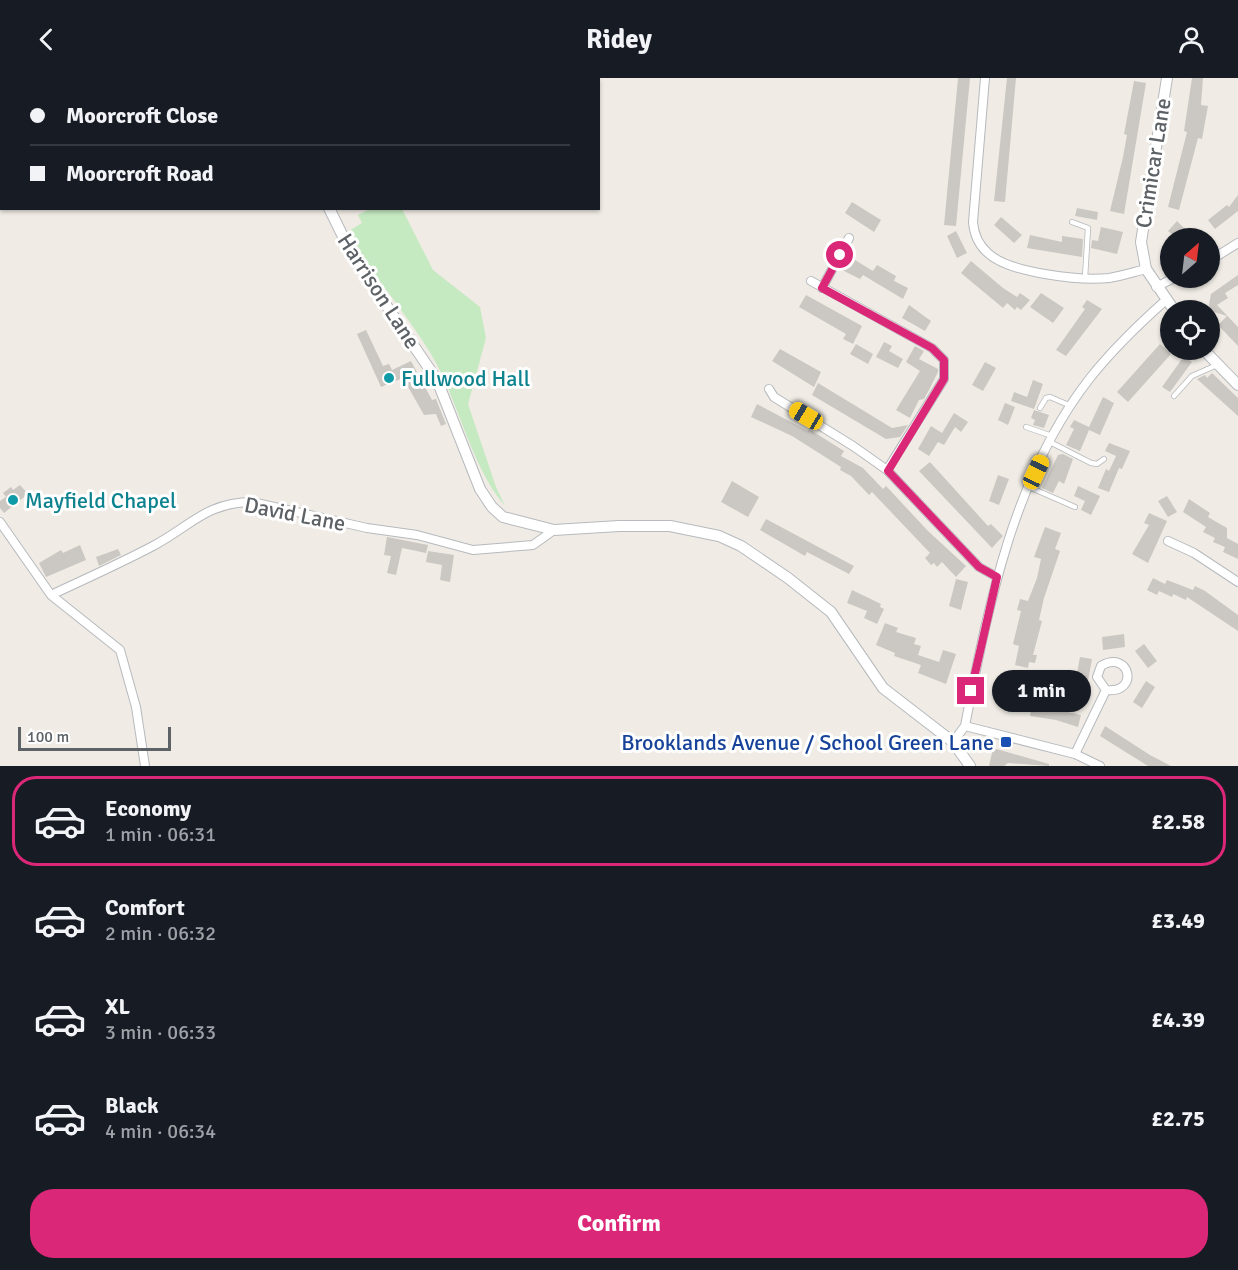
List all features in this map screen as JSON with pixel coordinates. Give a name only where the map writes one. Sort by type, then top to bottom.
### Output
[{"type":"street","points":[[985,78],[973,204],[974,234],[990,255],[1002,262],[1085,278],[1109,278],[1146,269]]},
{"type":"street","name":"Crimicar Lane","points":[[1166,300],[1146,269],[1141,230],[1167,78]]},
{"type":"street","name":"Harrison Lane","points":[[330,210],[352,255],[437,380],[480,489],[492,507],[503,517],[554,530],[619,525],[670,526],[719,536],[741,546],[788,578],[831,612],[883,688],[953,742],[970,766]]},
{"type":"street","points":[[822,288],[849,238]]},
{"type":"street","points":[[1220,254],[1238,243]]},
{"type":"street","points":[[811,281],[939,353],[944,360],[944,379],[888,471]]},
{"type":"street","points":[[1156,287],[1160,285]]},
{"type":"street","points":[[953,742],[965,726],[997,577],[1029,487],[1052,439],[1071,407],[1111,353],[1160,306]]},
{"type":"street","points":[[1213,360],[1238,385]]},
{"type":"street","points":[[769,389],[774,397],[854,446],[888,471],[979,567],[997,577]]},
{"type":"street","name":"David Lane","points":[[51,595],[156,544],[207,512],[221,505],[237,502],[253,502],[367,528],[402,531],[473,550],[533,545],[554,530]]},
{"type":"street","points":[[0,522],[51,595],[120,650],[136,706],[145,766]]},
{"type":"street","points":[[1168,541],[1194,553],[1238,582]]},
{"type":"street","points":[[1075,754],[1106,690]]},
{"type":"street","points":[[965,726],[1075,754],[1100,766]]},
{"type":"lane","points":[[1072,222],[1088,228],[1085,278]]},
{"type":"lane","points":[[1174,396],[1192,376],[1217,365]]},
{"type":"lane","points":[[1040,408],[1046,398],[1050,397],[1071,407]]},
{"type":"lane","points":[[1026,427],[1052,439],[1091,463],[1097,464],[1104,459]]},
{"type":"lane","points":[[1029,487],[1075,507]]},
{"type":"green space","points":[[368,210],[403,210],[433,270],[480,307],[486,338],[468,404],[496,487],[505,506],[483,472],[441,372],[431,354],[347,232],[362,223],[358,215]]},
{"type":"building","points":[[958,78],[970,78],[956,226],[944,225]]},
{"type":"building","points":[[1007,78],[1016,78],[1005,202],[994,201]]},
{"type":"building","points":[[1192,78],[1203,78],[1201,105],[1208,106],[1202,139],[1198,138],[1179,210],[1168,207],[1187,132],[1184,131]]},
{"type":"building","points":[[1134,81],[1146,83],[1124,214],[1110,211],[1123,157],[1127,135],[1124,134]]},
{"type":"building","points":[[1238,195],[1238,211],[1214,228],[1208,220],[1227,205],[1229,207]]},
{"type":"building","points":[[852,202],[881,220],[874,232],[845,213]]},
{"type":"building","points":[[1077,208],[1098,212],[1097,220],[1075,216]]},
{"type":"building","points":[[1001,217],[1022,235],[1014,243],[994,225]]},
{"type":"building","points":[[1177,221],[1184,228],[1171,228]]},
{"type":"building","points":[[1101,227],[1123,232],[1117,254],[1091,248],[1092,240],[1098,241]]},
{"type":"building","points":[[956,231],[967,253],[957,258],[947,236]]},
{"type":"building","points":[[1030,235],[1062,242],[1062,236],[1083,239],[1082,257],[1027,248]]},
{"type":"building","points":[[847,255],[873,271],[877,265],[896,276],[894,281],[908,288],[903,299],[863,275],[860,279],[840,269]]},
{"type":"building","points":[[971,261],[1003,288],[1017,297],[1020,293],[1030,300],[1021,310],[1017,307],[1015,310],[1007,303],[1003,308],[961,273]]},
{"type":"building","points":[[1238,275],[1238,285],[1225,293],[1228,298],[1220,303],[1220,300],[1210,300],[1211,294]]},
{"type":"building","points":[[1041,293],[1064,308],[1053,323],[1030,307]]},
{"type":"building","points":[[806,295],[862,326],[853,344],[843,339],[846,334],[799,307]]},
{"type":"building","points":[[1087,300],[1102,309],[1066,356],[1056,350],[1085,309],[1082,307]]},
{"type":"building","points":[[909,305],[931,321],[925,331],[902,318]]},
{"type":"building","points":[[1220,308],[1238,327],[1238,346],[1220,327],[1220,323],[1227,316],[1220,314]]},
{"type":"building","name":"Fullwood Hall","points":[[366,330],[383,366],[389,364],[392,370],[411,361],[432,400],[436,399],[446,424],[441,426],[436,414],[424,415],[403,378],[381,387],[357,334]]},
{"type":"building","points":[[884,342],[892,346],[889,351],[903,359],[898,368],[876,357]]},
{"type":"building","points":[[856,344],[873,354],[868,364],[850,354]]},
{"type":"building","points":[[1160,344],[1160,360],[1166,360],[1128,402],[1117,392]]},
{"type":"building","points":[[915,346],[924,351],[919,359],[938,369],[938,372],[924,399],[919,400],[910,418],[896,410],[920,371],[906,362]]},
{"type":"building","points":[[780,349],[821,372],[814,387],[772,361]]},
{"type":"building","points":[[1181,360],[1192,362],[1170,392],[1162,387]]},
{"type":"building","points":[[985,362],[996,368],[983,391],[972,385]]},
{"type":"building","points":[[1212,373],[1238,398],[1238,416],[1197,379],[1205,375],[1207,378]]},
{"type":"building","points":[[1033,380],[1043,384],[1034,409],[1011,401],[1014,392],[1027,397]]},
{"type":"building","points":[[818,383],[892,428],[908,425],[900,437],[886,439],[812,395]]},
{"type":"building","points":[[1103,397],[1114,403],[1100,435],[1089,430],[1080,451],[1066,445],[1074,429],[1070,427],[1074,420],[1089,427]]},
{"type":"building","points":[[1005,403],[1015,407],[1008,425],[998,420]]},
{"type":"building","points":[[757,404],[808,431],[809,429],[844,451],[841,456],[863,468],[883,489],[886,486],[928,531],[966,566],[956,577],[942,562],[937,567],[934,563],[931,565],[925,558],[930,553],[872,492],[869,495],[851,476],[840,470],[841,467],[792,436],[751,417]]},
{"type":"building","points":[[1034,410],[1049,415],[1044,428],[1033,425],[1035,420],[1031,418]]},
{"type":"building","points":[[954,413],[968,422],[961,432],[955,427],[944,445],[938,442],[929,456],[918,449],[931,426],[942,433]]},
{"type":"building","points":[[1109,443],[1130,451],[1122,469],[1119,468],[1109,492],[1098,488],[1106,469],[1109,471],[1116,456],[1105,451]]},
{"type":"building","points":[[1063,454],[1073,459],[1064,484],[1059,481],[1053,493],[1042,488],[1058,455]]},
{"type":"building","points":[[930,462],[988,526],[991,524],[1003,536],[992,548],[919,471]]},
{"type":"building","points":[[998,475],[1009,479],[999,505],[989,501]]},
{"type":"building","points":[[732,481],[759,497],[748,517],[721,502]]},
{"type":"building","name":"Mayfield Chapel","points":[[20,485],[28,494],[4,513],[0,508],[0,501],[6,497],[3,493],[11,487],[13,490]]},
{"type":"building","points":[[1078,486],[1100,496],[1091,515],[1081,510],[1085,501],[1074,496]]},
{"type":"building","points":[[1167,496],[1177,512],[1168,517],[1158,501]]},
{"type":"building","points":[[1189,499],[1210,513],[1208,517],[1227,528],[1227,538],[1238,544],[1238,559],[1223,552],[1225,547],[1213,542],[1215,538],[1203,532],[1206,527],[1183,512]]},
{"type":"building","points":[[1149,513],[1167,521],[1148,563],[1132,554],[1149,525],[1144,523]]},
{"type":"building","points":[[766,519],[854,566],[849,574],[807,552],[805,556],[760,530]]},
{"type":"building","points":[[1045,527],[1061,533],[1055,549],[1060,551],[1039,620],[1042,621],[1033,655],[1037,655],[1035,663],[1029,662],[1028,668],[1015,665],[1019,646],[1013,644],[1021,611],[1017,610],[1020,599],[1028,601],[1037,578],[1041,559],[1034,557]]},
{"type":"building","points":[[387,537],[428,545],[426,553],[402,548],[396,575],[387,573],[391,556],[384,555]]},
{"type":"building","points":[[80,545],[86,560],[46,577],[39,563],[61,550],[63,553]]},
{"type":"building","points":[[118,549],[121,555],[99,566],[96,557]]},
{"type":"building","points":[[428,551],[454,555],[450,582],[440,580],[442,565],[426,562]]},
{"type":"building","points":[[1153,578],[1165,584],[1167,580],[1193,590],[1195,586],[1205,591],[1238,615],[1238,631],[1187,597],[1186,600],[1173,594],[1172,597],[1159,591],[1157,595],[1147,590]]},
{"type":"building","points":[[956,579],[968,582],[961,610],[949,606]]},
{"type":"building","points":[[852,590],[881,604],[880,607],[884,609],[877,624],[864,618],[867,611],[847,603]]},
{"type":"building","points":[[885,623],[898,628],[896,632],[916,638],[914,644],[921,646],[918,655],[939,662],[943,650],[956,654],[946,684],[918,673],[921,665],[894,656],[895,653],[876,645]]},
{"type":"building","points":[[1124,634],[1125,647],[1103,650],[1102,637]]},
{"type":"building","points":[[1144,644],[1157,661],[1148,668],[1135,651]]},
{"type":"building","points":[[1080,657],[1092,659],[1088,681],[1076,678]]},
{"type":"building","points":[[1146,681],[1155,687],[1142,708],[1133,702]]},
{"type":"building","points":[[1032,704],[1081,715],[1078,727],[1056,720],[1030,716]]},
{"type":"building","points":[[1105,726],[1171,766],[1148,766],[1100,736]]},
{"type":"building","points":[[993,748],[1049,764],[1049,766],[1008,763],[1004,766],[989,766]]},
{"type":"place","name":"Fullwood Hall","points":[[389,378]]},
{"type":"place","name":"Mayfield Chapel","points":[[13,500]]},
{"type":"place","name":"Brooklands Avenue / School Green Lane","points":[[1006,742]]},
{"type":"route","points":[[840,255],[822,288],[932,348],[944,360],[944,379],[888,471],[979,567],[997,577],[971,691]]}]
